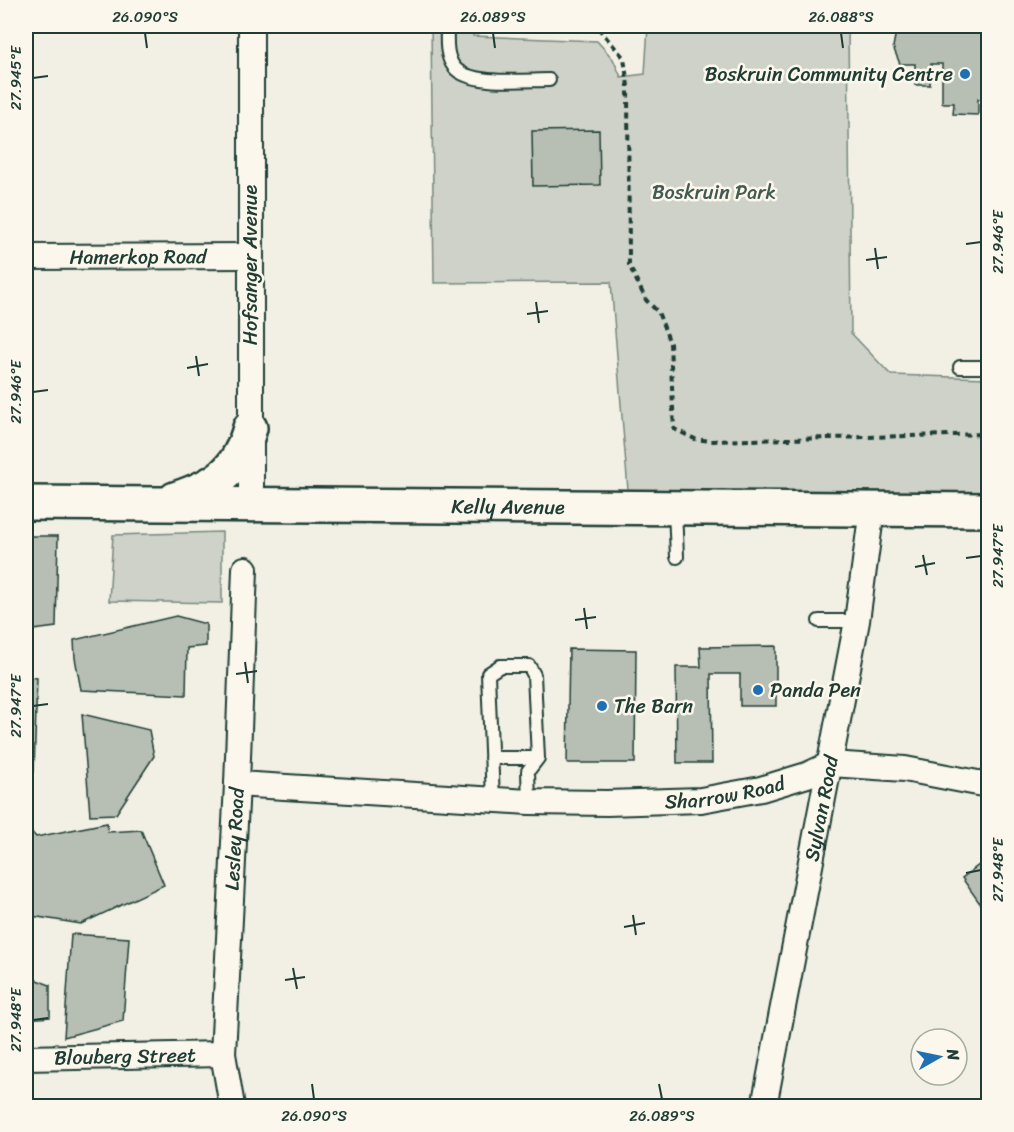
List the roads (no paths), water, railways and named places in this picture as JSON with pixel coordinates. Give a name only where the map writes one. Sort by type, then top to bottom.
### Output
[{"type":"street","name":"Hofsanger Avenue","points":[[251,26],[251,504]]},
{"type":"street","name":"Hamerkop Road","points":[[26,257],[250,256]]},
{"type":"street","points":[[162,503],[216,482],[233,466],[244,449],[250,428]]},
{"type":"street","name":"Kelly Avenue","points":[[26,503],[988,510]]},
{"type":"street","name":"Sylvan Road","points":[[764,1107],[857,621],[872,509]]},
{"type":"street","name":"Lesley Road","points":[[232,1107],[223,1054],[237,784],[244,569]]},
{"type":"street","name":"Sharrow Road","points":[[237,784],[529,802],[607,803],[701,800],[761,789],[807,775],[831,764],[904,769],[988,785]]},
{"type":"street","name":"Blouberg Street","points":[[26,1058],[223,1054]]},
{"type":"lane","points":[[447,26],[447,48],[450,60],[455,68],[466,77],[487,80],[549,80]]},
{"type":"lane","points":[[960,367],[988,367]]},
{"type":"lane","points":[[675,508],[677,557]]},
{"type":"lane","points":[[819,621],[857,621]]},
{"type":"lane","points":[[493,800],[488,674],[500,666],[529,666],[534,675],[538,758],[528,771],[529,802]]},
{"type":"lane","points":[[491,764],[538,758]]},
{"type":"place","name":"Boskruin Community Centre","points":[[965,74]]},
{"type":"place","name":"Panda Pen","points":[[758,690]]},
{"type":"place","name":"The Barn","points":[[602,706]]},
{"type":"park label","name":"Boskruin Park","points":[[714,192]]}]
